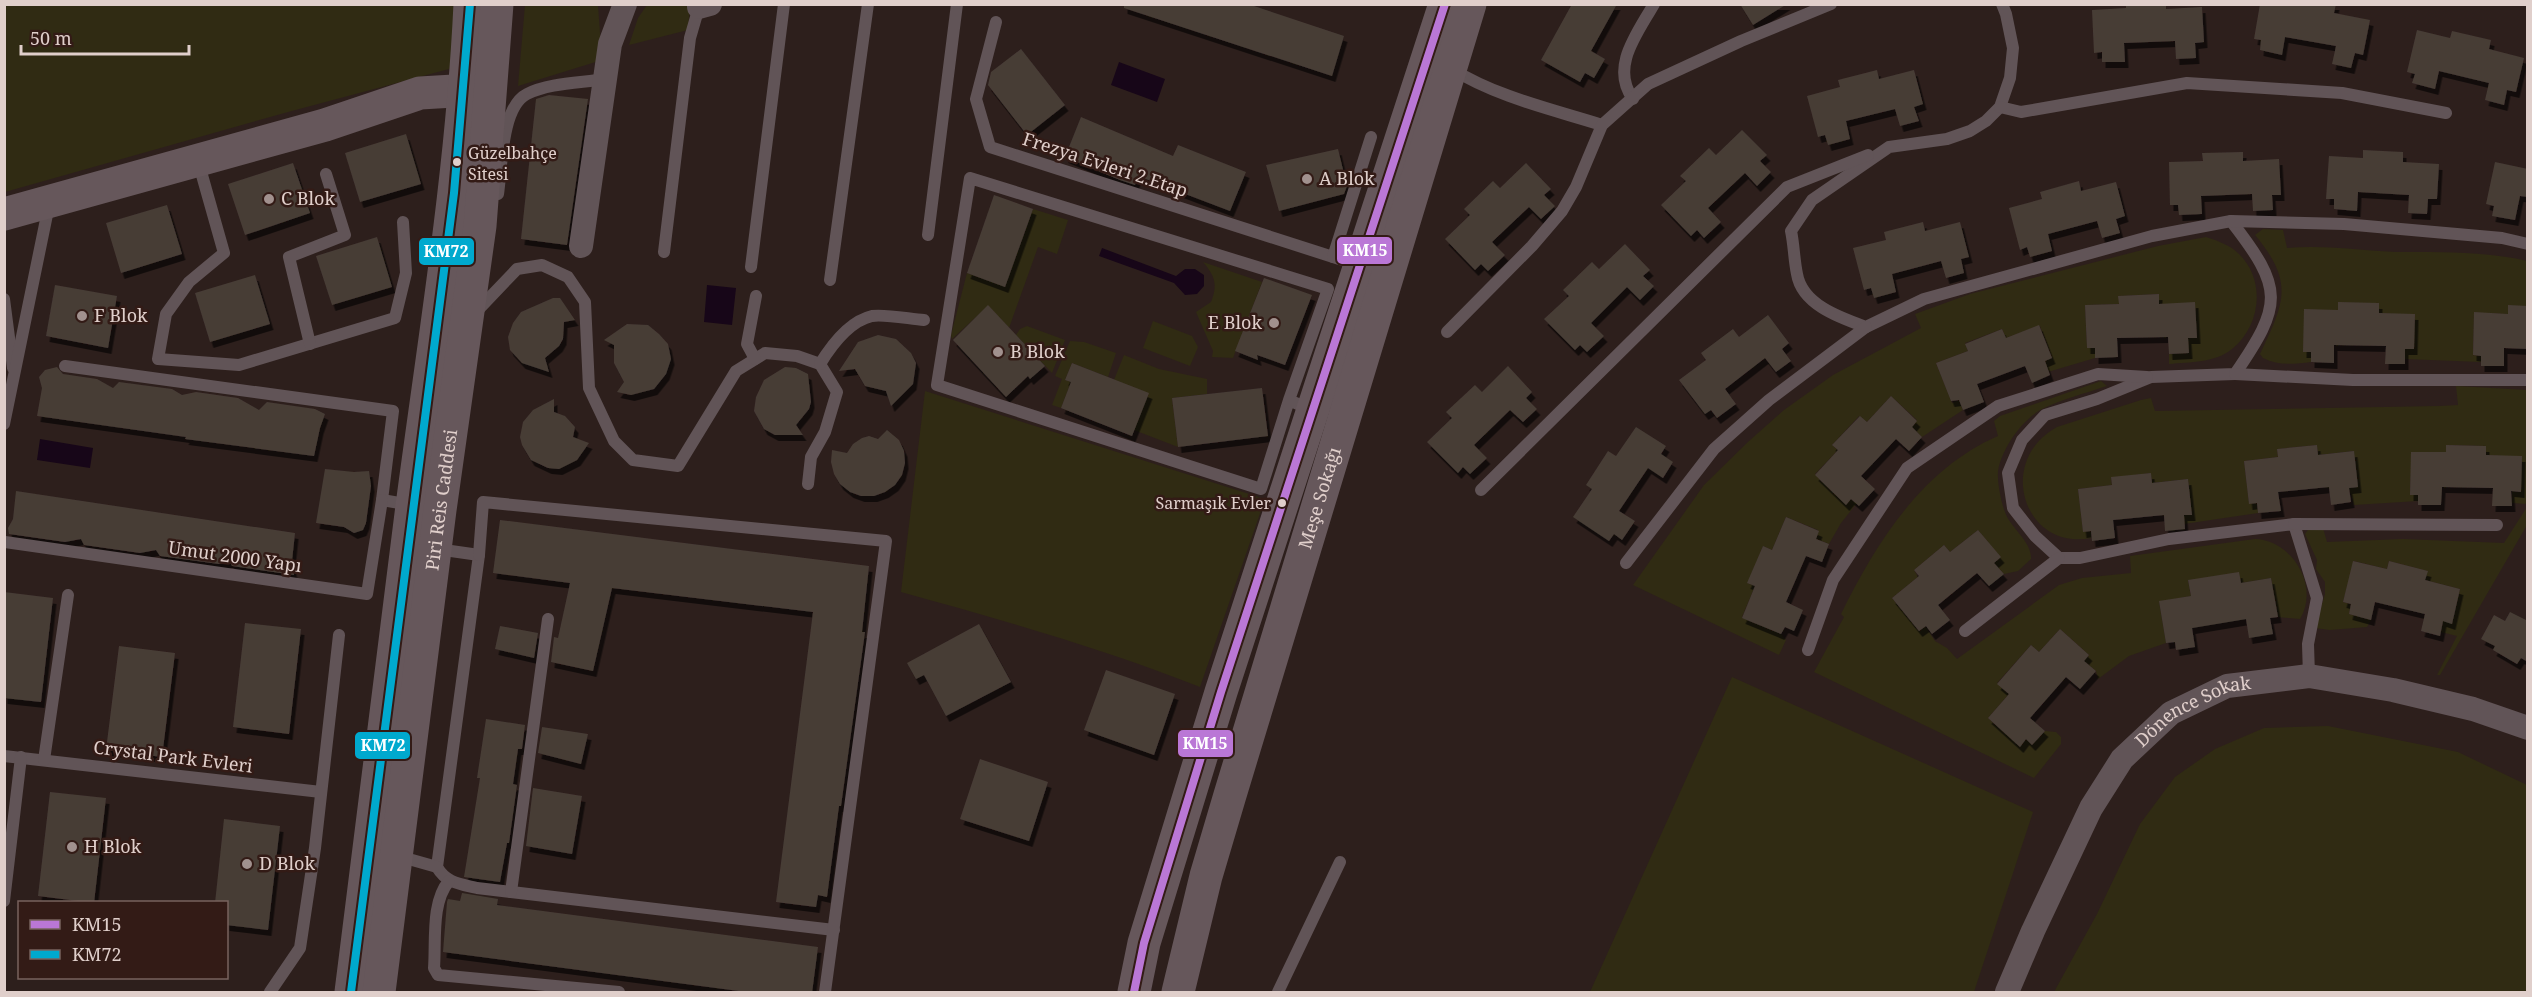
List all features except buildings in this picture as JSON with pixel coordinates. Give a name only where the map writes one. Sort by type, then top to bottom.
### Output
[{"type":"street","name":"Piri Reis Caddesi","points":[[351,993],[383,855],[436,549],[480,226],[478,89],[470,4]]},
{"type":"street","name":"Piri Reis Caddesi","points":[[379,993],[397,503],[441,308],[478,89],[498,4]]},
{"type":"street","points":[[581,246],[610,44],[625,4]]},
{"type":"street","name":"Meşe Sokağı","points":[[1134,993],[1151,920],[1221,692],[1300,405],[1346,261],[1445,4]]},
{"type":"street","name":"Meşe Sokağı","points":[[1178,993],[1206,876],[1470,4]]},
{"type":"street","points":[[4,214],[325,125],[420,93],[478,89]]},
{"type":"street","name":"Dönence Sokak","points":[[2007,993],[2033,931],[2091,808],[2122,759],[2172,713],[2227,686],[2309,676],[2393,690],[2526,724]]},
{"type":"lane","points":[[751,267],[784,4]]},
{"type":"lane","points":[[830,280],[868,4]]},
{"type":"lane","points":[[928,235],[957,4]]},
{"type":"lane","points":[[1633,99],[1625,88],[1622,71],[1631,44],[1654,4]]},
{"type":"lane","points":[[1447,332],[1532,246],[1562,211],[1576,187],[1602,125],[1648,84],[1741,41],[1831,4]]},
{"type":"lane","points":[[1481,490],[1787,187],[1889,147],[1947,139],[1970,131],[1986,121],[2000,107],[2010,78],[2013,48],[2002,4]]},
{"type":"lane","points":[[664,252],[690,38],[703,5]]},
{"type":"lane","name":"Frezya Evleri 2.Etap","points":[[996,22],[976,99],[990,147],[1346,261]]},
{"type":"lane","points":[[1450,68],[1475,83],[1495,91],[1602,125]]},
{"type":"lane","points":[[497,202],[508,119],[519,100],[525,94],[541,89],[605,79]]},
{"type":"lane","points":[[2000,107],[2021,112],[2187,83],[2342,93],[2446,113]]},
{"type":"lane","points":[[1346,261],[1371,137]]},
{"type":"lane","points":[[1866,327],[1837,316],[1808,296],[1797,276],[1791,231],[1812,200],[1889,147]]},
{"type":"lane","points":[[198,159],[224,253],[189,282],[166,314],[158,359],[239,365],[395,318],[406,273],[403,222]]},
{"type":"lane","points":[[310,344],[288,257],[345,235],[326,174]]},
{"type":"lane","points":[[970,178],[1328,289],[1300,405],[1261,489],[937,386],[970,178]]},
{"type":"lane","points":[[4,424],[49,201]]},
{"type":"lane","points":[[2231,221],[2265,267],[2271,290],[2270,312],[2260,337],[2235,374]]},
{"type":"lane","points":[[1626,562],[1714,449],[1770,400],[1866,327],[1924,299],[2152,236],[2231,221],[2344,224],[2502,238],[2528,244]]},
{"type":"lane","points":[[467,322],[517,269],[542,265],[568,277],[585,302],[589,388],[614,441],[633,460],[678,466],[736,371],[765,353],[797,356],[820,364],[837,392],[825,432],[811,457],[808,484]]},
{"type":"lane","points":[[755,359],[747,344],[756,296]]},
{"type":"lane","points":[[4,299],[14,378]]},
{"type":"lane","points":[[820,364],[827,352],[845,333],[872,316],[924,320]]},
{"type":"lane","name":"Umut 2000 Yapı","points":[[5,542],[367,594],[397,503],[393,411],[64,366]]},
{"type":"lane","points":[[1808,650],[1833,580],[1907,468],[1998,406],[2098,374],[2151,377],[2235,374],[2353,380],[2528,380]]},
{"type":"lane","points":[[2059,558],[2035,536],[2013,508],[2007,473],[2022,440],[2045,415],[2097,399],[2151,377]]},
{"type":"lane","points":[[437,867],[479,555],[483,502],[886,541],[825,993]]},
{"type":"lane","points":[[2294,524],[2317,598],[2308,644],[2309,676]]},
{"type":"lane","points":[[1965,631],[2059,558],[2080,558],[2169,539],[2294,524],[2497,525]]},
{"type":"lane","points":[[436,549],[479,555]]},
{"type":"lane","points":[[44,760],[68,595]]},
{"type":"lane","points":[[511,892],[548,619]]},
{"type":"lane","points":[[270,992],[300,948],[307,908],[339,635]]},
{"type":"lane","name":"Crystal Park Evleri","points":[[4,756],[321,792]]},
{"type":"lane","points":[[4,900],[21,757]]},
{"type":"lane","points":[[383,855],[437,867],[448,881],[477,888],[834,930]]},
{"type":"lane","points":[[1278,993],[1340,862]]},
{"type":"lane","points":[[448,881],[438,903],[434,968],[438,975],[619,993]]},
{"type":"shaded area","points":[[5,5],[458,5],[454,56],[449,69],[5,192]]},
{"type":"shaded area","points":[[525,5],[598,5],[602,60],[518,86]]},
{"type":"shaded area","points":[[647,5],[690,5],[688,30],[629,45],[638,18]]},
{"type":"shaded area","points":[[1119,62],[1165,79],[1157,102],[1111,85]]},
{"type":"shaded area","points":[[1033,209],[1068,220],[1057,254],[1038,247],[1009,328],[988,306],[952,339],[951,335],[967,273],[1005,286]]},
{"type":"shaded area","points":[[2263,229],[2283,230],[2287,248],[2317,247],[2392,252],[2468,253],[2527,261],[2527,306],[2508,314],[2474,313],[2473,355],[2481,356],[2481,362],[2405,359],[2405,349],[2414,349],[2379,313],[2338,310],[2303,352],[2311,352],[2311,362],[2293,364],[2275,362],[2263,358],[2260,354],[2275,321],[2282,293],[2276,267],[2255,235]]},
{"type":"shaded area","points":[[2206,237],[2228,246],[2239,254],[2248,265],[2256,289],[2254,316],[2249,328],[2242,339],[2225,354],[2202,361],[2169,364],[2169,354],[2188,353],[2188,338],[2197,337],[2195,306],[2159,304],[2158,294],[2119,296],[2119,304],[2085,305],[2087,348],[2095,348],[2095,358],[2048,372],[2045,361],[2052,358],[2040,326],[2006,338],[2002,329],[1965,343],[1968,351],[1936,363],[1952,403],[1959,400],[1963,410],[1922,437],[1912,427],[1917,420],[1891,396],[1867,422],[1859,416],[1832,445],[1838,450],[1815,474],[1846,504],[1852,499],[1857,503],[1841,523],[1829,544],[1816,539],[1818,530],[1786,517],[1772,550],[1763,546],[1748,583],[1755,586],[1742,617],[1781,634],[1786,640],[1779,655],[1633,585],[1704,485],[1749,441],[1784,410],[1833,375],[1921,328],[1915,314],[1970,294],[2158,246]]},
{"type":"shaded area","points":[[1102,248],[1176,276],[1185,269],[1195,269],[1204,275],[1204,286],[1197,294],[1185,295],[1174,283],[1099,256]]},
{"type":"shaded area","points":[[1203,262],[1262,282],[1233,358],[1212,357],[1213,351],[1196,312],[1211,302],[1215,286],[1213,276]]},
{"type":"shaded area","points":[[707,285],[736,288],[732,325],[704,322]]},
{"type":"shaded area","points":[[1153,321],[1192,336],[1198,347],[1190,366],[1143,348]]},
{"type":"shaded area","points":[[1027,326],[1065,340],[1052,373],[1016,335],[1020,329]]},
{"type":"shaded area","points":[[1070,341],[1084,342],[1116,353],[1108,377],[1072,363],[1065,380],[1071,382],[1061,408],[1052,405],[1062,379],[1055,376]]},
{"type":"shaded area","points":[[1124,355],[1159,369],[1207,379],[1207,394],[1172,398],[1178,447],[1134,430],[1114,380]]},
{"type":"shaded area","points":[[2101,381],[2107,386],[2058,402],[2042,409],[2027,420],[2008,444],[2000,462],[1998,475],[2002,503],[2008,518],[2025,540],[2031,559],[2018,571],[2004,574],[1994,563],[2000,557],[1978,530],[1950,552],[1944,545],[1914,570],[1918,577],[1892,598],[1919,631],[1925,626],[1935,641],[1947,648],[1957,659],[2059,585],[2082,578],[2131,573],[2130,556],[2255,539],[2268,541],[2280,547],[2299,567],[2307,593],[2300,619],[2278,617],[2271,578],[2240,583],[2188,581],[2191,596],[2159,602],[2166,643],[2129,656],[2098,679],[2096,671],[2084,661],[2089,655],[2060,629],[2039,652],[2031,645],[1997,683],[2009,694],[1988,718],[2020,746],[2026,739],[2032,744],[2045,731],[2056,732],[2061,737],[2061,744],[2034,778],[1814,672],[1844,617],[1841,614],[1870,561],[1886,535],[1924,488],[1971,450],[1998,436],[1994,421],[2000,416]]},
{"type":"shaded area","points":[[2456,386],[2527,390],[2527,504],[2512,503],[2512,492],[2520,492],[2486,455],[2486,446],[2446,445],[2446,452],[2412,452],[2410,494],[2418,495],[2418,501],[2354,505],[2349,488],[2354,451],[2318,455],[2317,445],[2277,449],[2278,457],[2244,461],[2249,503],[2257,503],[2258,513],[2184,524],[2183,515],[2191,515],[2188,479],[2152,483],[2151,473],[2111,478],[2112,485],[2078,489],[2083,531],[2091,531],[2091,538],[2068,538],[2049,531],[2034,518],[2026,500],[2023,480],[2027,461],[2038,442],[2057,427],[2141,400],[2151,398],[2155,411],[2440,406],[2458,405]]},
{"type":"shaded area","points":[[925,391],[1265,499],[1200,687],[1089,647],[901,592]]},
{"type":"shaded area","points":[[40,439],[93,448],[90,468],[37,460]]},
{"type":"shaded area","points":[[2527,507],[2527,525],[2440,675],[2437,675],[2457,636],[2441,632],[2443,621],[2452,623],[2460,589],[2425,580],[2427,571],[2389,561],[2387,569],[2354,561],[2343,602],[2351,604],[2349,614],[2371,620],[2367,627],[2330,630],[2315,628],[2325,594],[2325,582],[2316,569],[2317,560],[2305,534],[2308,530],[2323,528],[2327,542],[2403,539],[2504,543]]},
{"type":"shaded area","points":[[1732,677],[2033,812],[1974,992],[1590,992]]},
{"type":"shaded area","points":[[2328,726],[2458,752],[2527,785],[2527,992],[2054,992],[2097,914],[2140,824],[2175,777],[2215,749],[2264,728]]},
{"type":"transit line","name":"KM72","points":[[351,992],[454,193],[470,4]]},
{"type":"transit line","name":"KM15","points":[[1134,992],[1144,943],[1221,692],[1445,4]]},
{"type":"place","name":"Güzelbahçe Sitesi","points":[[457,162]]},
{"type":"place","name":"A Blok","points":[[1307,179]]},
{"type":"place","name":"C Blok","points":[[269,199]]},
{"type":"place","name":"F Blok","points":[[82,316]]},
{"type":"place","name":"E Blok","points":[[1274,323]]},
{"type":"place","name":"B Blok","points":[[998,352]]},
{"type":"place","name":"Sarmaşık Evler","points":[[1282,503]]},
{"type":"place","name":"H Blok","points":[[72,847]]},
{"type":"place","name":"D Blok","points":[[247,864]]}]
